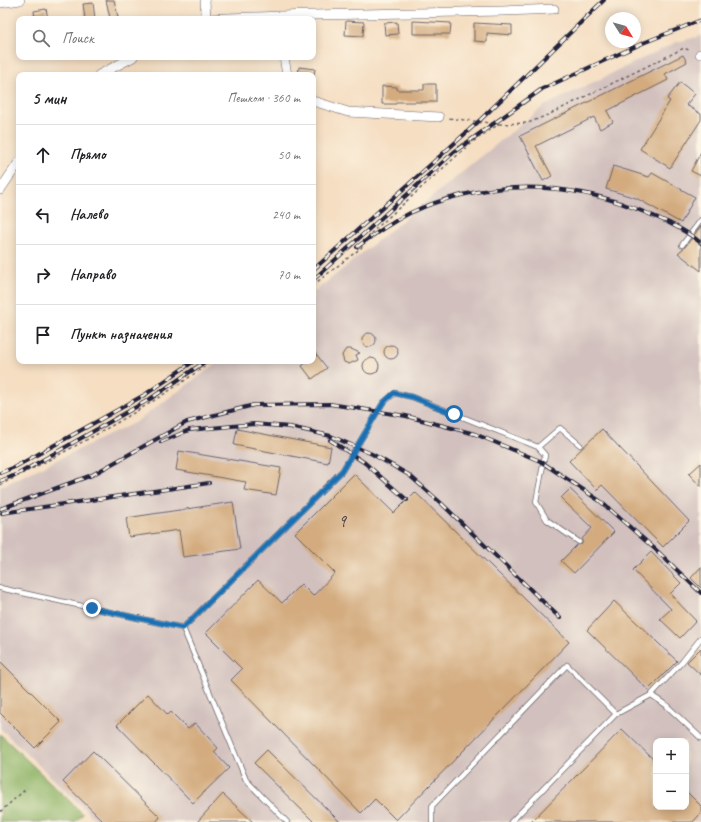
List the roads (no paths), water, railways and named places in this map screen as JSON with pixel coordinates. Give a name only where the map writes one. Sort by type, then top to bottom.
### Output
[{"type":"street","points":[[0,3],[20,0]]},
{"type":"street","points":[[205,0],[206,16]]},
{"type":"street","points":[[316,16],[458,14],[554,9]]},
{"type":"street","points":[[105,72],[127,60]]},
{"type":"street","points":[[284,60],[286,72]]},
{"type":"street","points":[[316,102],[348,112],[439,117]]},
{"type":"street","points":[[0,190],[16,166]]},
{"type":"lane","points":[[682,246],[701,220]]},
{"type":"lane","points":[[183,628],[342,471],[383,403],[394,393],[412,397],[538,447],[545,455],[536,502],[548,520],[579,542]]},
{"type":"lane","points":[[538,447],[560,428],[580,445]]},
{"type":"lane","points":[[0,588],[183,628]]},
{"type":"lane","points":[[183,628],[246,780],[287,822]]},
{"type":"lane","points":[[511,822],[616,714],[651,695],[682,662],[701,638]]},
{"type":"lane","points":[[432,822],[432,806],[567,665],[616,714]]},
{"type":"lane","points":[[651,695],[666,705],[701,738]]},
{"type":"railway","points":[[316,267],[477,123],[604,0]]},
{"type":"railway","points":[[316,277],[454,152],[542,89],[643,43],[701,20]]},
{"type":"railway","points":[[357,247],[410,213],[437,202],[465,194],[522,188],[579,192],[607,199],[652,215],[686,232],[701,243]]},
{"type":"railway","points":[[0,473],[15,467],[146,394],[190,364]]},
{"type":"railway","points":[[0,481],[18,474],[150,399],[202,364]]},
{"type":"railway","points":[[0,509],[92,475],[187,422],[254,405],[330,404],[406,416],[475,434],[540,461],[600,501],[655,549],[701,593]]},
{"type":"railway","points":[[161,442],[189,430],[254,424],[290,427],[331,436],[372,454],[409,475],[442,504],[560,618]]},
{"type":"railway","points":[[330,440],[365,463],[407,500]]},
{"type":"railway","points":[[2,513],[209,483]]}]
